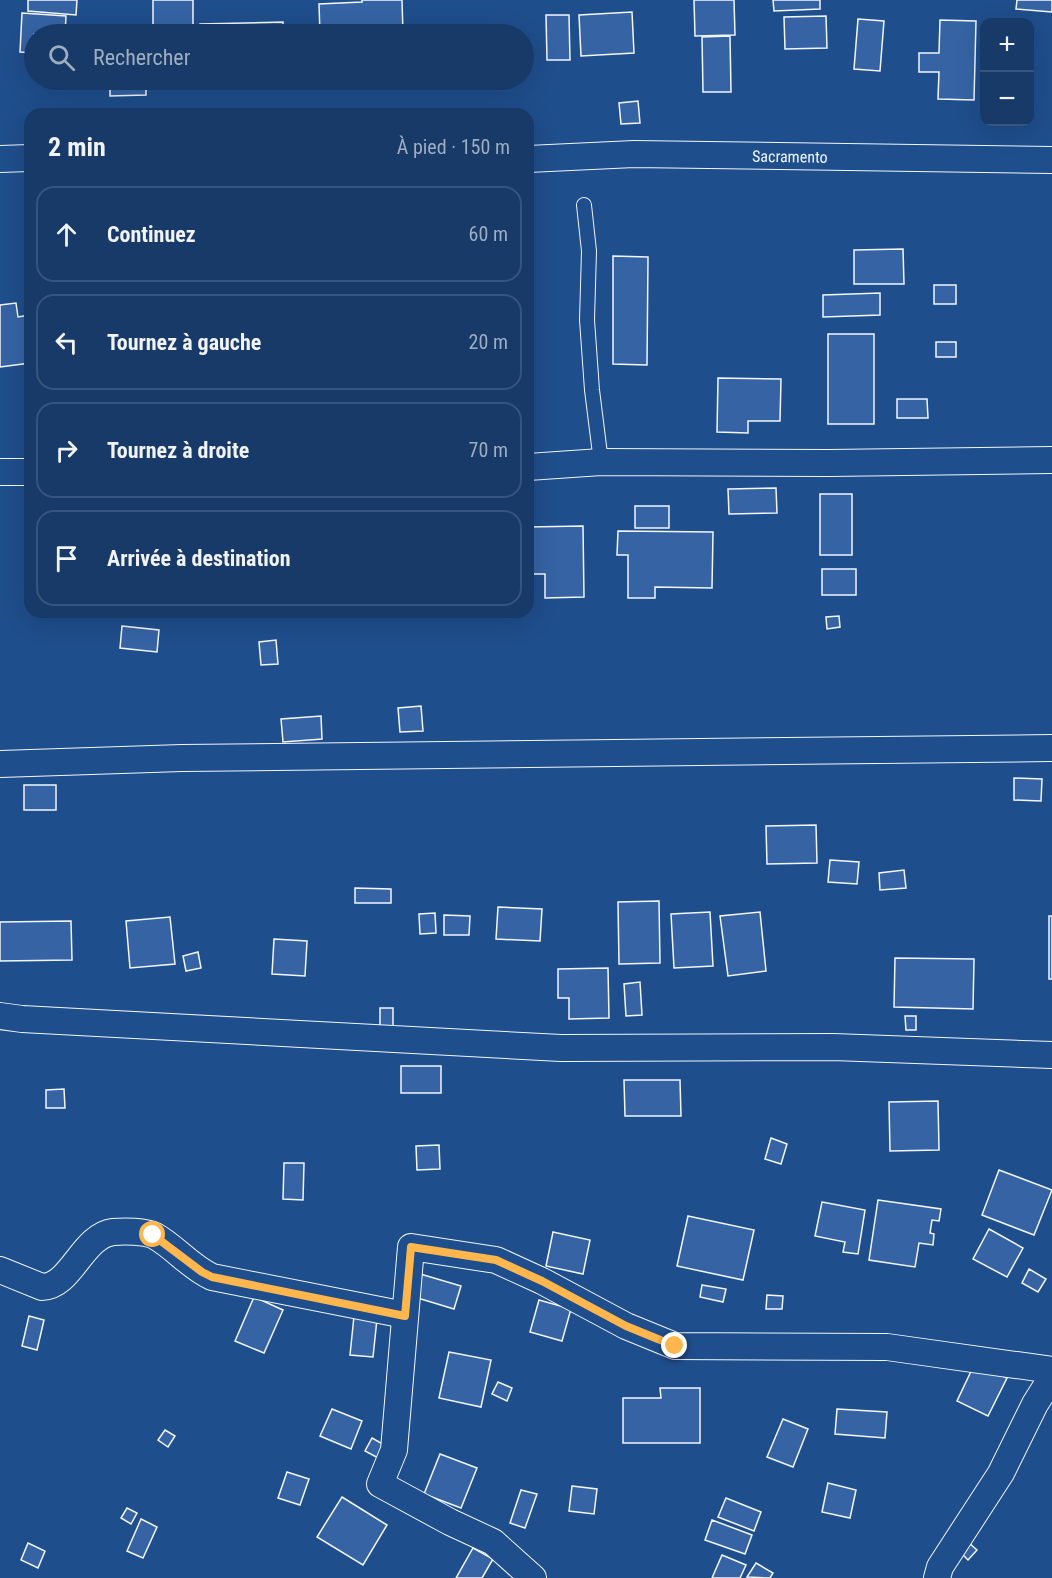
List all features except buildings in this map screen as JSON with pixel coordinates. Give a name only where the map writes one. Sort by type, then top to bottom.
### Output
[{"type":"street","name":"Sacramento","points":[[534,159],[634,154],[1052,160]]},
{"type":"street","points":[[0,159],[24,158]]},
{"type":"street","points":[[534,467],[601,462],[829,463],[1052,460]]},
{"type":"street","points":[[0,472],[24,472]]},
{"type":"street","points":[[0,764],[182,758],[1052,748]]},
{"type":"street","points":[[0,1016],[561,1048],[833,1047],[1052,1054]]},
{"type":"street","points":[[0,1270],[42,1287],[50,1287],[57,1285],[81,1255],[103,1234],[115,1232],[153,1235],[212,1277],[405,1316]]},
{"type":"street","points":[[533,1578],[493,1542],[450,1522],[380,1484],[394,1450],[411,1247],[496,1260],[542,1281],[626,1326],[675,1346],[887,1347],[1052,1370]]},
{"type":"street","points":[[943,1574],[1001,1473],[1035,1404],[1052,1377]]},
{"type":"lane","points":[[584,206],[589,251],[588,331],[601,462]]},
{"type":"route","points":[[153,1235],[212,1277],[405,1316],[411,1247],[496,1260],[542,1281],[626,1326],[675,1346]]}]
